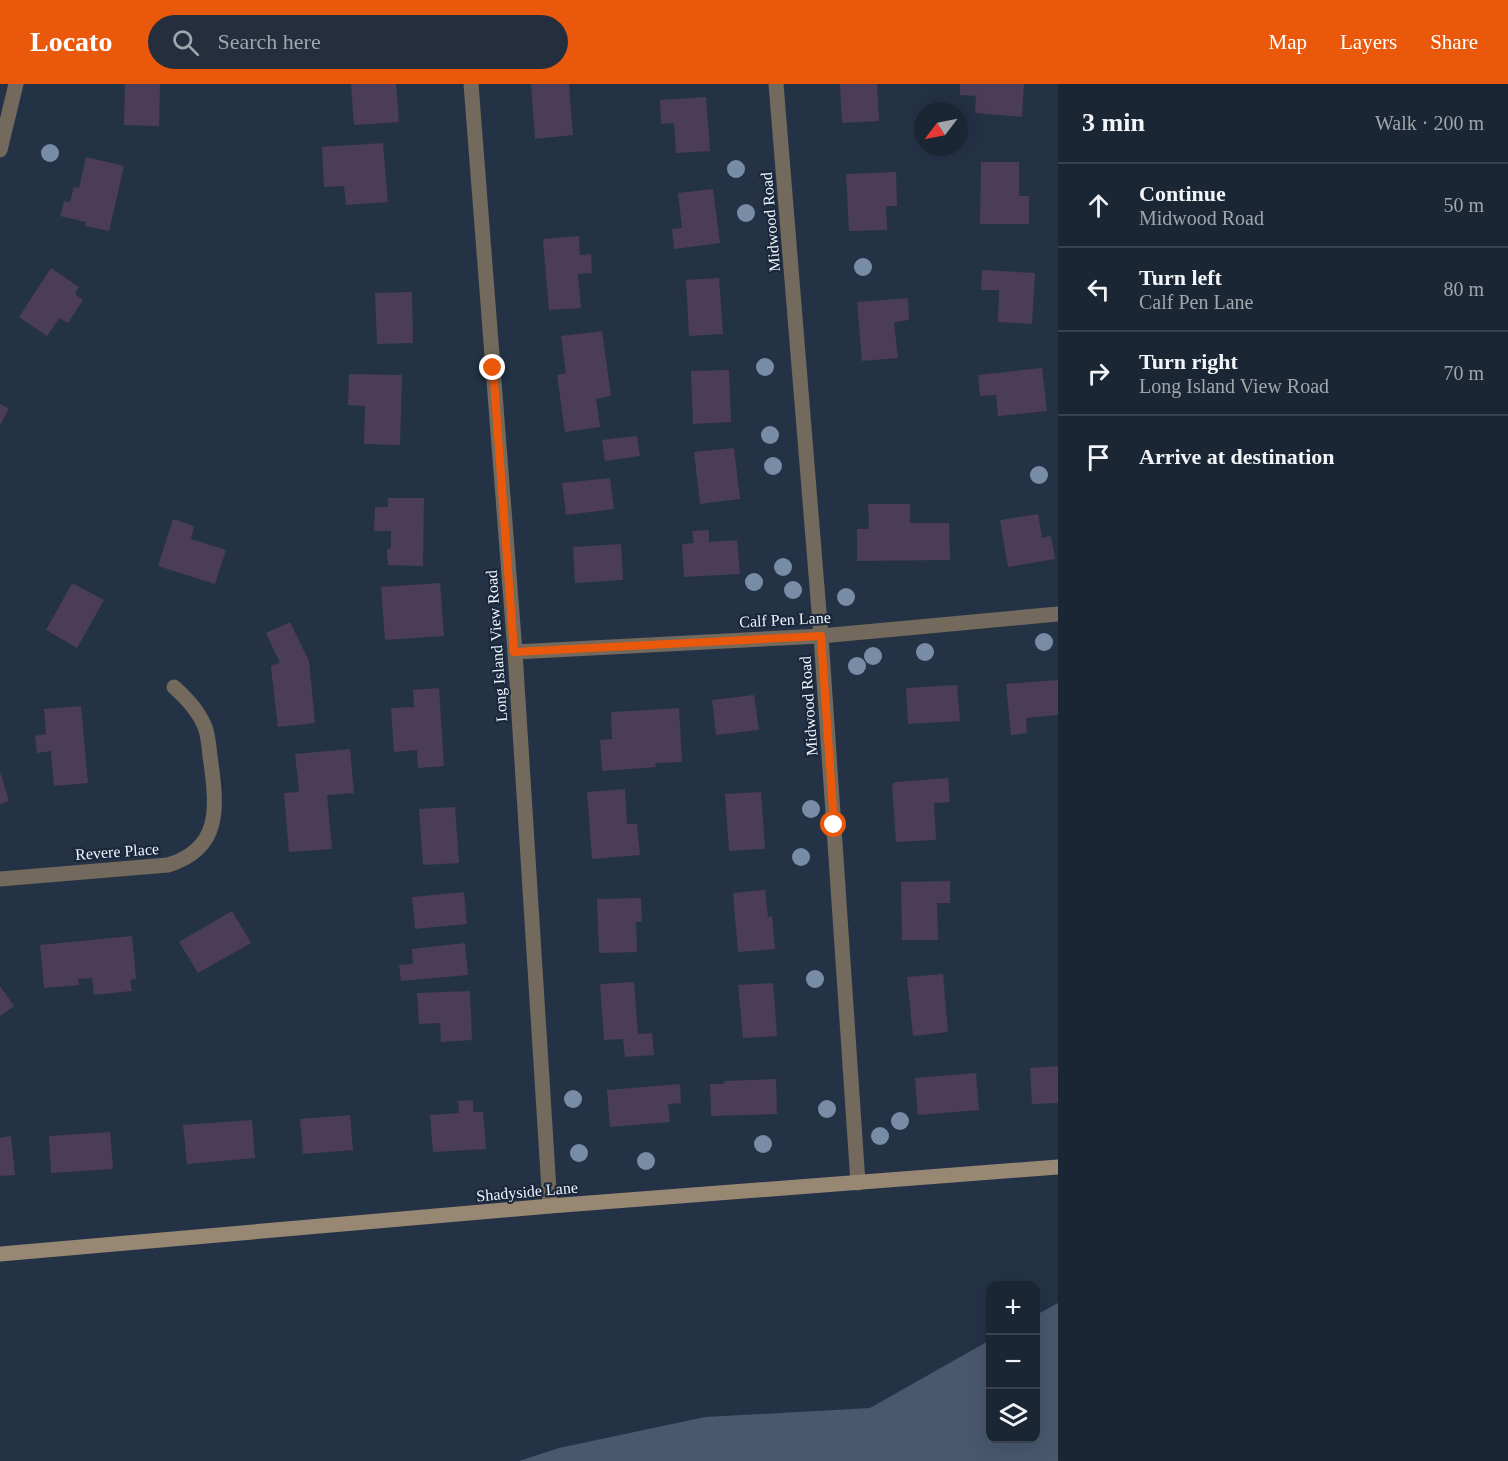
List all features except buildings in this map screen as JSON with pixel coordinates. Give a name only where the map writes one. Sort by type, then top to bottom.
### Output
[{"type":"street","points":[[0,150],[16,84]]},
{"type":"street","name":"Long Island View Road","points":[[471,84],[514,652],[550,1206]]},
{"type":"street","name":"Midwood Road","points":[[776,84],[821,636],[858,1183]]},
{"type":"street","name":"Calf Pen Lane","points":[[514,652],[821,636],[1058,614]]},
{"type":"street","name":"Revere Place","points":[[0,879],[168,865],[186,858],[201,844],[213,822],[216,810],[206,728],[191,703],[174,687]]},
{"type":"street","name":"Shadyside Lane","points":[[0,1254],[550,1206],[1058,1167]]},
{"type":"shaded area","points":[[1058,1303],[1058,1461],[519,1461],[559,1448],[705,1417],[870,1408],[986,1342],[986,1443],[1040,1443],[1040,1313]]},
{"type":"route","points":[[493,368],[514,652],[821,636],[834,825]]}]
